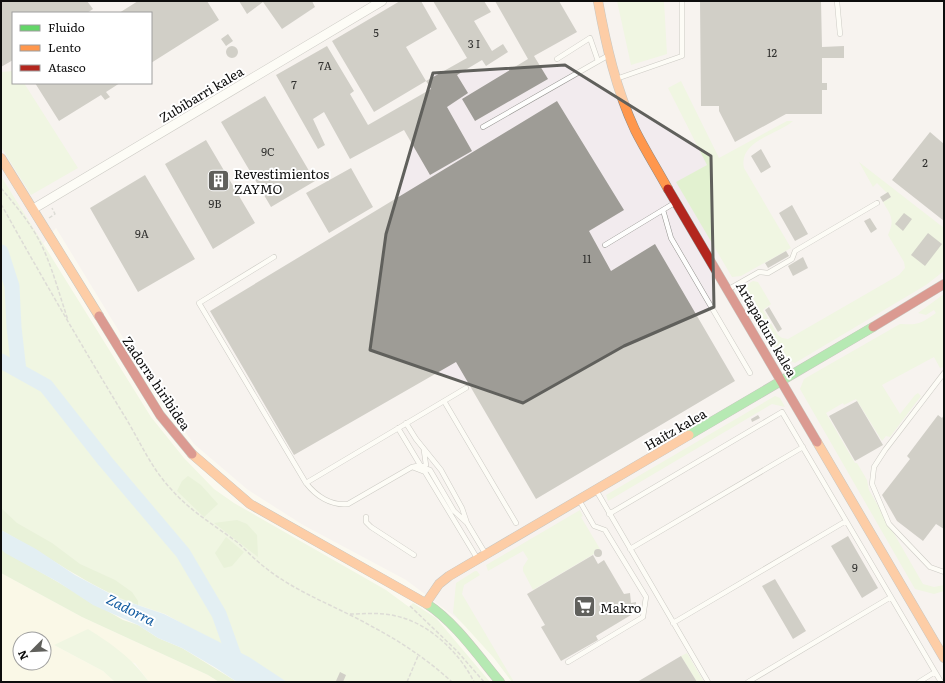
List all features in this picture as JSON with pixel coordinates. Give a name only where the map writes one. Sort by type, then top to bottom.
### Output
[{"type":"street","name":"Zubibarri kalea","points":[[30,213],[382,1]]},
{"type":"street","name":"Artapadura kalea","points":[[598,1],[615,79],[635,130],[944,658]]},
{"type":"street","name":"Zadorra hiribidea","points":[[1,158],[30,213],[160,415],[196,459],[250,504],[436,610],[456,630],[500,682]]},
{"type":"street","name":"Haitz kalea","points":[[426,603],[439,584],[482,556],[782,382],[944,284]]},
{"type":"lane","points":[[615,79],[682,56],[682,1]]},
{"type":"lane","points":[[837,1],[840,34]]},
{"type":"lane","points":[[557,59],[590,38],[598,61]]},
{"type":"lane","points":[[483,127],[609,55]]},
{"type":"lane","points":[[605,246],[676,202]]},
{"type":"lane","points":[[728,289],[759,272],[768,273],[792,259],[795,251],[877,203]]},
{"type":"lane","points":[[663,210],[671,238],[750,373]]},
{"type":"lane","points":[[274,257],[199,303],[311,490],[332,503],[339,505],[348,504],[412,467],[417,466],[422,470],[430,470],[454,511],[467,523]]},
{"type":"lane","points":[[944,373],[885,450],[874,467],[872,484],[889,524],[930,567],[944,572]]},
{"type":"lane","points":[[306,483],[466,388]]},
{"type":"lane","points":[[444,401],[516,523]]},
{"type":"lane","points":[[610,514],[782,412],[941,682]]},
{"type":"lane","points":[[406,423],[422,447],[441,470],[462,508],[482,556]]},
{"type":"lane","points":[[398,428],[422,470],[482,556]]},
{"type":"lane","points":[[422,447],[426,465],[422,470]]},
{"type":"lane","points":[[630,549],[803,447]]},
{"type":"lane","points":[[596,490],[708,682]]},
{"type":"lane","points":[[568,662],[643,617],[646,597],[605,530],[594,526],[579,500]]},
{"type":"lane","points":[[366,517],[366,522],[371,527],[414,555]]},
{"type":"lane","points":[[673,623],[846,521]]},
{"type":"lane","points":[[748,682],[891,597]]},
{"type":"lane","points":[[918,682],[935,672]]},
{"type":"path","points":[[1,188],[22,212],[39,240],[50,266],[69,324]]},
{"type":"path","points":[[30,213],[43,240]]},
{"type":"path","points":[[406,602],[457,651],[484,682]]},
{"type":"path","points":[[348,614],[384,614],[410,620],[438,637],[468,669],[474,682]]},
{"type":"path","points":[[407,682],[418,656]]},
{"type":"highlighted area","points":[[565,65],[711,156],[714,307],[624,346],[523,403],[370,350],[386,234],[433,73]]},
{"type":"shaded area","points":[[1,1],[944,1],[944,682],[512,682],[469,629],[406,580],[303,525],[248,490],[194,444],[153,387],[56,228],[43,244],[1,176]]},
{"type":"shaded area","points":[[1,573],[82,617],[208,675],[219,682],[149,682],[135,663],[54,645],[103,671],[115,682],[1,682]]},
{"type":"green space","points":[[617,1],[664,1],[667,54],[631,65]]},
{"type":"green space","points":[[12,71],[12,84],[25,84],[78,168],[31,195],[1,147],[1,72]]},
{"type":"green space","points":[[681,81],[719,158],[787,121],[793,121],[753,145],[747,151],[744,159],[744,168],[791,248],[741,276],[732,277],[676,182],[707,165],[668,88]]},
{"type":"green space","points":[[859,162],[944,228],[944,271],[926,285],[795,363],[780,358],[742,293],[746,285],[753,281],[758,282],[771,304],[763,310],[778,335],[782,338],[788,339],[899,275],[905,268],[904,262],[888,235],[892,221],[883,202],[891,197],[877,183],[873,187]]},
{"type":"green space","points":[[1,176],[151,417],[184,458],[214,489],[234,503],[386,590],[409,607],[413,603],[436,618],[490,682],[287,682],[165,614],[120,599],[1,530]]},
{"type":"green space","points":[[944,294],[944,367],[940,368],[934,357],[882,385],[900,414],[915,395],[918,393],[921,396],[890,437],[886,436],[882,441],[856,399],[844,405],[843,403],[826,413],[855,463],[857,463],[867,480],[869,490],[923,584],[934,587],[944,585],[944,591],[934,594],[915,589],[800,389],[804,379],[900,324],[919,323],[931,317],[936,313],[934,310],[926,315],[918,313]]},
{"type":"green space","points":[[775,396],[780,398],[785,407],[772,404],[608,501],[606,495]]},
{"type":"green space","points":[[188,476],[201,485],[218,504],[204,517],[177,491],[182,481]]},
{"type":"green space","points":[[1,508],[17,523],[52,543],[80,564],[115,580],[132,592],[138,601],[138,605],[120,598],[85,580],[1,530]]},
{"type":"green space","points":[[580,510],[583,516],[581,517],[600,549],[596,549],[594,554],[533,590],[523,571],[523,567],[528,559],[523,551],[488,571],[486,565]]},
{"type":"green space","points":[[237,520],[247,524],[257,535],[258,557],[214,523]]},
{"type":"green space","points":[[226,537],[244,552],[232,566],[224,568],[215,553]]},
{"type":"green space","points":[[1,549],[123,620],[138,625],[158,638],[182,648],[237,682],[219,682],[208,675],[82,617],[1,573]]},
{"type":"green space","points":[[477,571],[480,575],[464,585],[462,594],[514,682],[512,682],[494,658],[453,613],[456,583]]},
{"type":"green space","points":[[88,629],[128,658],[149,682],[115,682],[103,671],[54,645]]},
{"type":"green space","points":[[687,653],[704,682],[697,682],[681,656]]},
{"type":"water","name":"Zadorra","points":[[1,530],[36,549],[75,575],[120,599],[164,614],[249,657],[287,682],[237,682],[182,648],[158,638],[138,625],[93,605],[58,582],[5,553],[1,549]]},
{"type":"building","points":[[1,1],[87,1],[93,9],[88,12],[12,12],[12,61],[1,67]]},
{"type":"building","points":[[138,1],[207,1],[219,20],[152,62],[152,12],[121,12]]},
{"type":"building","points":[[239,1],[312,1],[315,7],[282,29],[263,2],[247,14]]},
{"type":"building","points":[[400,1],[421,1],[437,29],[406,47],[426,81],[374,112],[332,41]]},
{"type":"building","points":[[433,1],[484,1],[491,12],[474,21],[492,51],[503,44],[508,52],[486,66],[482,60],[457,75],[468,93],[447,107],[472,151],[430,175],[404,130],[350,159],[324,112],[313,119],[325,145],[318,149],[276,75],[327,46],[354,91],[350,94],[368,125],[431,89],[426,81],[467,58]]},
{"type":"building","points":[[495,1],[559,1],[577,32],[534,56],[548,79],[475,121],[462,99],[528,59]]},
{"type":"building","points":[[700,1],[821,1],[822,47],[844,46],[844,58],[822,58],[822,83],[827,83],[827,90],[822,90],[822,114],[786,114],[735,142],[719,111],[719,106],[701,106]]},
{"type":"building","points":[[228,34],[233,41],[226,46],[221,39]]},
{"type":"building","points":[[230,46],[234,46],[238,52],[234,58],[230,58],[226,54],[226,50]]},
{"type":"building","points":[[36,84],[118,84],[106,92],[110,97],[105,100],[101,95],[59,121]]},
{"type":"building","points":[[265,96],[315,181],[271,207],[221,122]]},
{"type":"building","points":[[557,101],[624,210],[589,231],[611,271],[655,244],[735,381],[536,499],[456,362],[294,455],[210,311]]},
{"type":"building","points":[[930,132],[944,144],[944,221],[892,180]]},
{"type":"building","points":[[206,140],[255,223],[213,249],[165,164]]},
{"type":"building","points":[[761,149],[771,167],[761,173],[751,156]]},
{"type":"building","points":[[351,168],[373,207],[329,233],[306,193]]},
{"type":"building","points":[[145,175],[195,259],[138,292],[90,208]]},
{"type":"building","points":[[888,192],[891,197],[883,202],[880,197]]},
{"type":"building","points":[[792,205],[808,234],[795,241],[779,213]]},
{"type":"building","points":[[904,213],[912,219],[903,231],[895,224]]},
{"type":"building","points":[[870,218],[877,229],[871,233],[864,221]]},
{"type":"building","points":[[928,233],[942,244],[925,266],[911,255]]},
{"type":"building","points":[[786,251],[789,256],[768,268],[765,263]]},
{"type":"building","points":[[803,257],[808,268],[793,276],[788,266]]},
{"type":"building","points":[[769,307],[782,329],[778,332],[765,310]]},
{"type":"building","points":[[857,401],[883,445],[855,461],[829,416]]},
{"type":"building","points":[[758,415],[760,418],[752,422],[751,419]]},
{"type":"building","points":[[938,415],[942,418],[944,415],[944,529],[936,524],[923,541],[897,521],[882,495],[910,459],[907,456]]},
{"type":"building","points":[[848,536],[878,588],[862,598],[831,546]]},
{"type":"building","points":[[596,549],[600,549],[602,553],[600,557],[596,557],[594,555],[594,551]]},
{"type":"building","name":"Makro","points":[[593,555],[598,564],[604,560],[624,594],[630,593],[631,603],[636,602],[636,612],[596,636],[598,640],[561,661],[541,627],[545,625],[527,594]]},
{"type":"building","points":[[775,579],[806,631],[793,639],[762,586]]},
{"type":"building","points":[[681,656],[697,682],[637,682]]},
{"type":"building","points":[[340,672],[346,675],[343,682],[336,681]]},
{"type":"waterway","points":[[1,252],[12,286],[14,327],[19,371]]},
{"type":"waterway","points":[[1,361],[46,386],[105,461],[183,553],[219,614],[238,667]]},
{"type":"traffic: fast","points":[[689,435],[873,327]]},
{"type":"traffic: fast","points":[[427,604],[437,611],[457,630],[500,682]]},
{"type":"traffic: slow","points":[[598,1],[604,34],[622,99],[635,130],[668,189]]},
{"type":"traffic: slow","points":[[1,158],[99,316]]},
{"type":"traffic: slow","points":[[426,603],[439,584],[449,576],[689,435]]},
{"type":"traffic: slow","points":[[817,442],[944,658]]},
{"type":"traffic: slow","points":[[192,454],[250,504],[427,604]]},
{"type":"traffic: jam","points":[[668,189],[817,442]]},
{"type":"traffic: jam","points":[[873,327],[944,284]]},
{"type":"traffic: jam","points":[[99,316],[160,415],[192,454]]},
{"type":"place","name":"Revestimientos ZAYMO","points":[[219,180]]},
{"type":"place","name":"Makro","points":[[585,607]]}]
